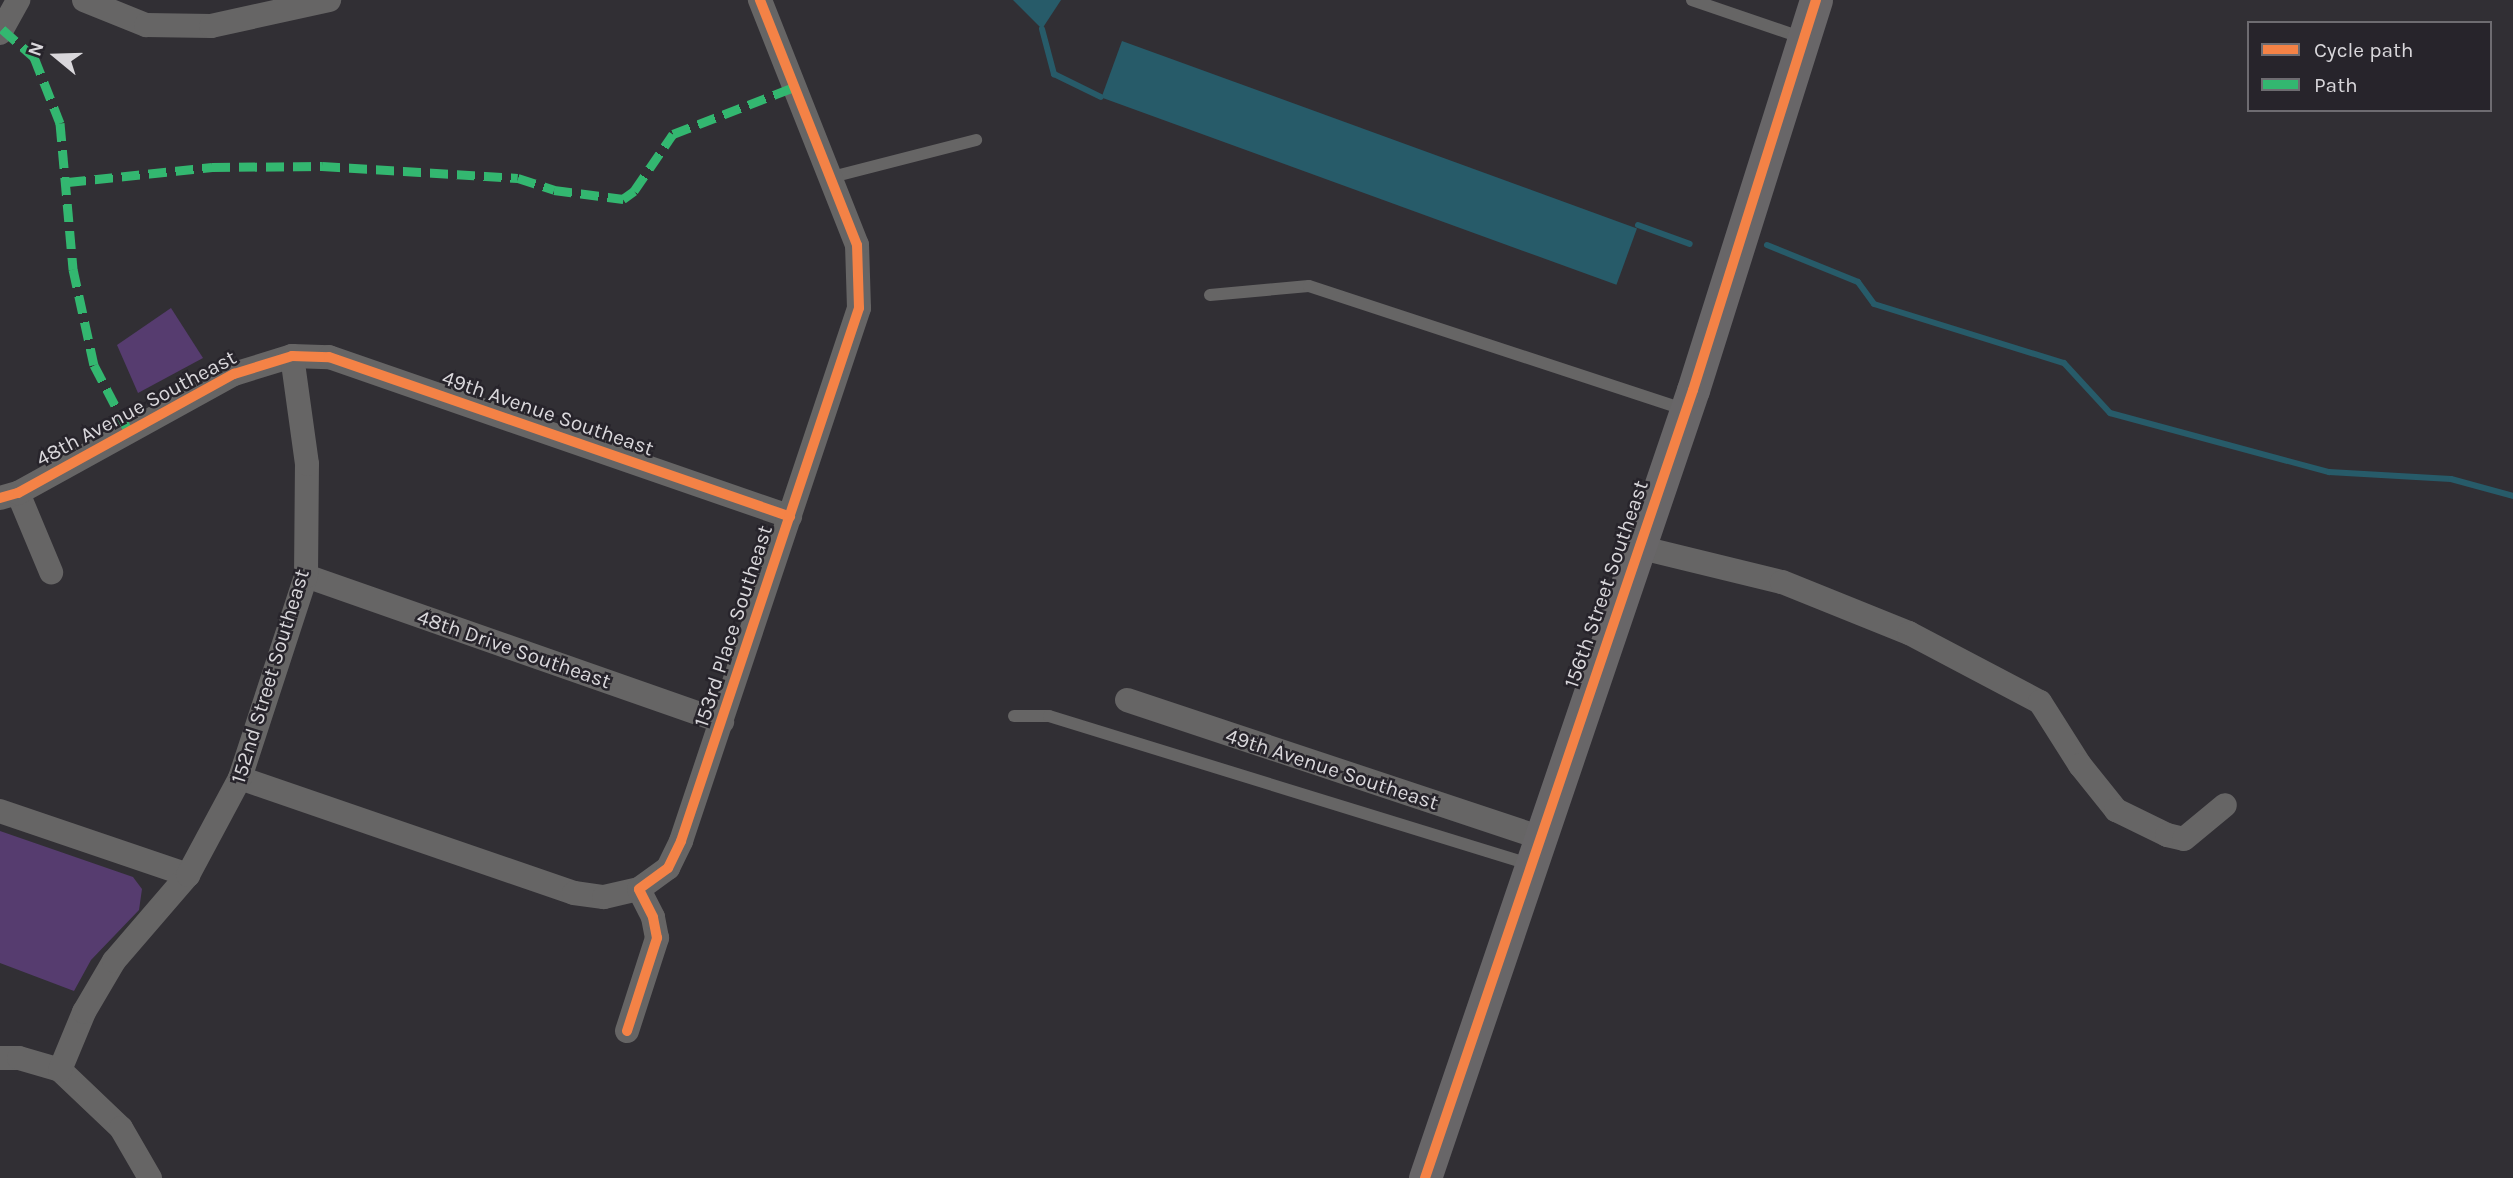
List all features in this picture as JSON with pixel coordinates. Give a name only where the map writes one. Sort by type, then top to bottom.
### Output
[{"type":"street","points":[[0,33],[18,0]]},
{"type":"street","points":[[85,0],[146,25],[211,26],[329,0]]},
{"type":"street","name":"153rd Place Southeast","points":[[639,889],[668,868],[722,722],[859,308],[857,245],[828,178],[760,0]]},
{"type":"street","name":"156th Street Southeast","points":[[1425,1178],[1686,410],[1816,0]]},
{"type":"street","name":"49th Avenue Southeast","points":[[292,356],[329,357],[790,517]]},
{"type":"street","name":"48th Avenue Southeast","points":[[51,572],[9,495],[234,374],[292,356]]},
{"type":"street","name":"152nd Street Southeast","points":[[60,1070],[84,1012],[114,961],[188,875],[240,778],[306,576],[307,464],[292,356]]},
{"type":"street","points":[[1638,547],[1782,582],[1909,634],[2040,702],[2080,765],[2116,810],[2167,835],[2184,839],[2225,805]]},
{"type":"street","name":"48th Drive Southeast","points":[[306,576],[722,722]]},
{"type":"street","name":"49th Avenue Southeast","points":[[1127,700],[1534,851]]},
{"type":"street","points":[[240,778],[574,893],[604,897],[639,889],[653,917],[657,938],[626,1031]]},
{"type":"street","points":[[0,811],[188,875]]},
{"type":"street","points":[[0,1059],[19,1058],[60,1070],[121,1128],[150,1178]]},
{"type":"lane","points":[[1692,0],[1803,38]]},
{"type":"lane","points":[[828,178],[976,140]]},
{"type":"lane","points":[[1210,295],[1309,286],[1686,410]]},
{"type":"lane","points":[[1014,716],[1049,716],[1534,851]]},
{"type":"shaded area","points":[[171,308],[203,358],[138,393],[117,345]]},
{"type":"shaded area","points":[[0,831],[133,877],[142,889],[139,910],[91,960],[74,991],[0,963]]},
{"type":"water","points":[[1013,0],[1061,0],[1042,29]]},
{"type":"water","points":[[1122,41],[1637,228],[1616,285],[1101,97]]},
{"type":"waterway","points":[[1042,29],[1054,74],[1101,97]]},
{"type":"waterway","points":[[1638,225],[1690,244]]},
{"type":"waterway","points":[[1767,245],[1858,282],[1874,304],[2064,363],[2110,413],[2329,472],[2451,479],[2513,496]]},
{"type":"marked path","points":[[2,29],[34,57],[60,123],[73,269],[94,365],[129,432]]},
{"type":"marked path","points":[[68,182],[212,167],[322,166],[518,178],[554,190],[623,199],[634,191],[673,134],[794,87]]},
{"type":"cycle path","points":[[627,1031],[657,938],[653,917],[639,889],[668,868],[681,841],[859,308],[857,245],[760,0]]},
{"type":"cycle path","points":[[1425,1178],[1693,390],[1816,0]]},
{"type":"cycle path","points":[[0,498],[18,493],[234,374],[292,356],[329,357],[790,517]]}]
